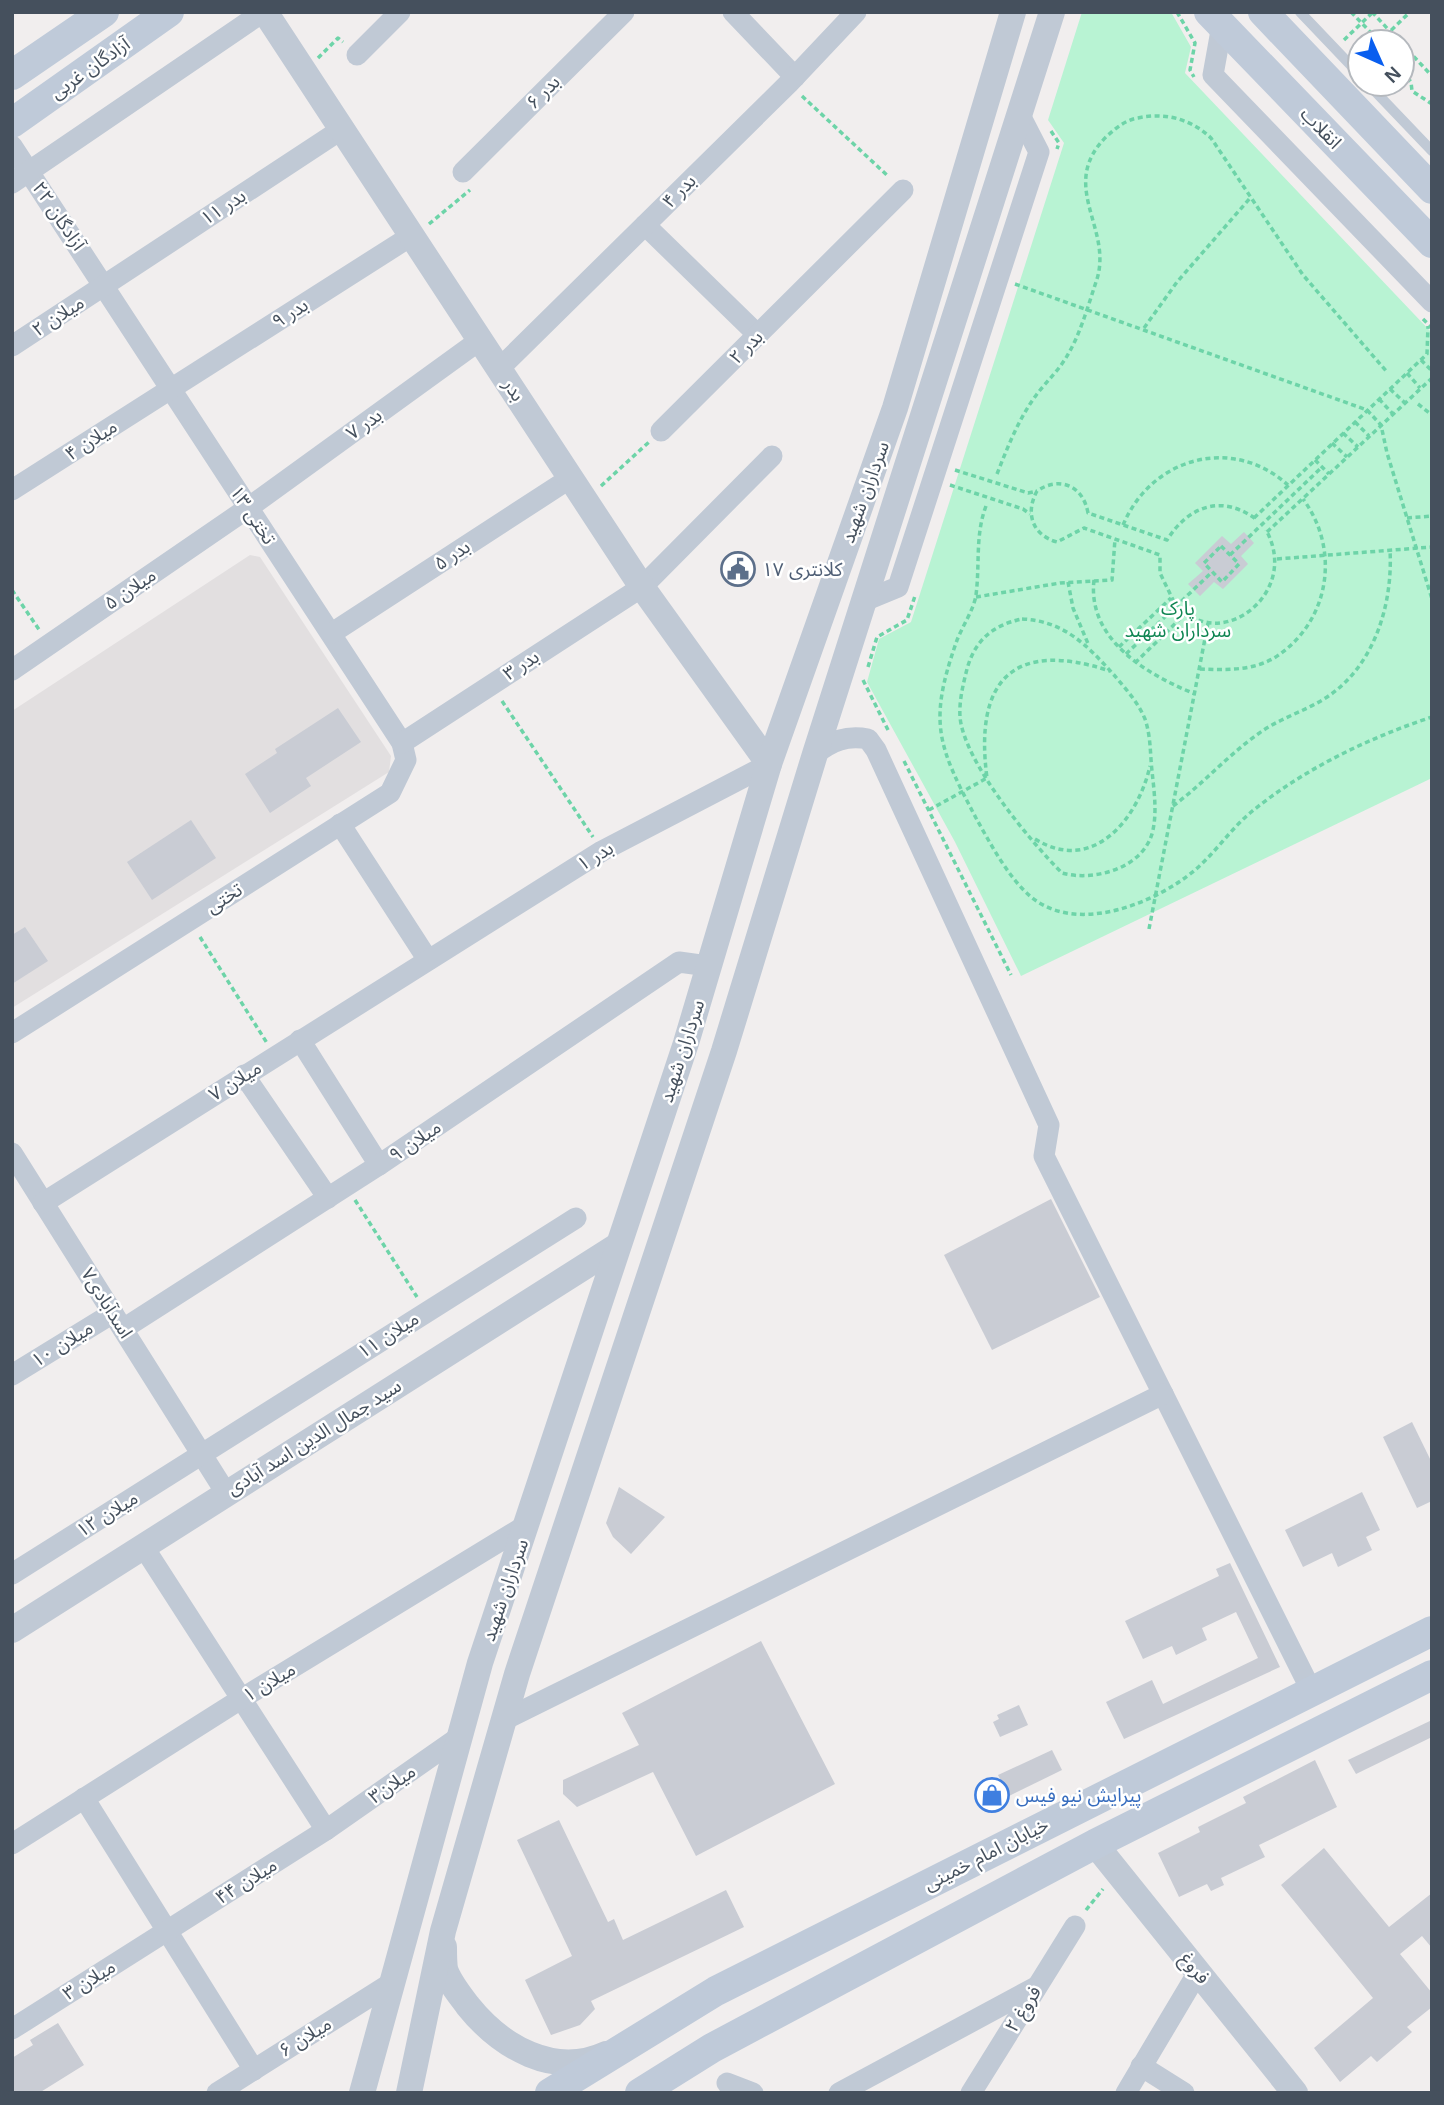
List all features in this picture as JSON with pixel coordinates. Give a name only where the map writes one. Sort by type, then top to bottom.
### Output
[{"type":"main road","name":"آزادگان غربی","points":[[12,75],[104,12]]},
{"type":"main road","name":"آزادگان غربی","points":[[12,123],[169,12]]},
{"type":"main road","name":"انقلاب","points":[[1263,12],[1432,189]]},
{"type":"main road","name":"انقلاب","points":[[1215,19],[1432,243]]},
{"type":"main road","name":"خیابان امام خمینی","points":[[550,2093],[716,1991],[1275,1707],[1432,1631]]},
{"type":"main road","points":[[640,2093],[712,2048],[1095,1844],[1432,1675]]},
{"type":"main road","points":[[1275,1707],[1293,1744]]},
{"type":"street","name":"بدر","points":[[264,12],[642,587],[769,764]]},
{"type":"street","points":[[21,178],[264,12]]},
{"type":"street","points":[[357,55],[400,12]]},
{"type":"street","name":"بدر ۶","points":[[463,172],[624,12]]},
{"type":"street","points":[[733,12],[792,80]]},
{"type":"street","name":"بدر ۴","points":[[499,368],[792,80],[856,12]]},
{"type":"street","name":"سرداران شهید","points":[[362,2093],[480,1663],[686,1043],[769,764],[895,408],[1013,12]]},
{"type":"street","name":"سرداران شهید","points":[[409,2093],[443,1931],[502,1721],[724,1051],[815,754],[1021,117],[1052,12]]},
{"type":"street","points":[[1215,19],[1213,75],[1431,301]]},
{"type":"street","points":[[864,601],[898,587],[943,474],[1007,285],[1039,152],[1021,117]]},
{"type":"street","name":"بدر ۱۱","points":[[105,285],[342,129]]},
{"type":"street","name":"آزادگان ۲۲","points":[[12,146],[21,178],[105,285]]},
{"type":"street","name":"بدر ۲","points":[[661,431],[903,190]]},
{"type":"street","points":[[645,225],[758,335]]},
{"type":"street","name":"بدر ۹","points":[[169,390],[411,236]]},
{"type":"street","name":"میلان ۲","points":[[12,346],[105,285]]},
{"type":"street","name":"تختی ۱۳","points":[[105,285],[169,390],[332,633],[402,743]]},
{"type":"street","name":"بدر ۷","points":[[248,508],[480,340]]},
{"type":"street","name":"میلان ۴","points":[[12,490],[169,390]]},
{"type":"street","name":"بدر ۳","points":[[402,743],[642,587],[772,456]]},
{"type":"street","name":"بدر ۵","points":[[332,633],[572,477]]},
{"type":"street","name":"میلان ۵","points":[[12,670],[248,508]]},
{"type":"street","points":[[815,754],[834,741],[853,737],[868,739],[876,750],[1049,1125],[1044,1156],[1311,1690]]},
{"type":"street","name":"تختی","points":[[12,1033],[390,793],[407,760],[402,743]]},
{"type":"street","name":"بدر ۱","points":[[428,960],[602,851],[769,764]]},
{"type":"street","points":[[340,824],[428,960]]},
{"type":"street","name":"میلان ۷","points":[[43,1203],[428,960]]},
{"type":"street","name":"میلان ۹","points":[[118,1321],[337,1192],[679,962],[709,966]]},
{"type":"street","points":[[300,1040],[379,1165]]},
{"type":"street","points":[[686,1043],[724,1051]]},
{"type":"street","points":[[244,1075],[337,1192]]},
{"type":"street","name":"اسدآبادی۷","points":[[16,1167],[43,1203],[226,1493]]},
{"type":"street","name":"میلان ۱۱","points":[[201,1454],[576,1218]]},
{"type":"street","name":"سید جمال الدین اسد آبادی","points":[[12,1630],[617,1246]]},
{"type":"street","name":"میلان ۱۰","points":[[12,1375],[118,1321]]},
{"type":"street","points":[[502,1721],[1163,1394]]},
{"type":"street","name":"میلان ۱۲","points":[[12,1574],[201,1454]]},
{"type":"street","name":"میلان ۱","points":[[12,1844],[241,1699],[528,1524]]},
{"type":"street","points":[[143,1546],[326,1830]]},
{"type":"street","points":[[480,1663],[517,1674]]},
{"type":"street","name":"میلان۳","points":[[326,1830],[459,1737]]},
{"type":"street","points":[[83,1798],[254,2070]]},
{"type":"street","name":"میلان ۴۴","points":[[167,1931],[326,1830]]},
{"type":"street","name":"فروغ","points":[[1095,1844],[1198,1972],[1285,2089]]},
{"type":"street","name":"فروغ ۲","points":[[971,2093],[1075,1926]]},
{"type":"street","name":"میلان ۳","points":[[12,2029],[167,1931]]},
{"type":"street","points":[[443,1931],[445,1970],[481,2021],[504,2042],[538,2057],[563,2062],[594,2059],[623,2046]]},
{"type":"street","points":[[1126,2093],[1198,1972]]},
{"type":"street","name":"میلان ۶","points":[[217,2093],[393,1982]]},
{"type":"street","points":[[839,2093],[1036,1987]]},
{"type":"street","points":[[1141,2066],[1184,2093]]},
{"type":"street","points":[[727,2083],[753,2093]]},
{"type":"lane","points":[[1300,12],[1346,60]]},
{"type":"lane","points":[[1381,98],[1432,151]]},
{"type":"path","points":[[1351,12],[1366,28]]},
{"type":"path","points":[[1372,12],[1386,28]]},
{"type":"path","points":[[1394,28],[1410,12]]},
{"type":"path","points":[[304,71],[338,38],[357,55]]},
{"type":"path","points":[[1416,59],[1432,76]]},
{"type":"path","points":[[792,80],[903,190]]},
{"type":"path","points":[[1416,94],[1432,104]]},
{"type":"path","points":[[997,474],[1023,416],[1068,355],[1100,263],[1084,180],[1089,161],[1100,143],[1116,127],[1150,115],[1175,118],[1198,126],[1219,149],[1303,275],[1387,372]]},
{"type":"path","points":[[1048,126],[1059,143],[1056,154]]},
{"type":"path","points":[[411,236],[471,192],[463,172]]},
{"type":"path","points":[[1144,329],[1177,282],[1251,197]]},
{"type":"path","points":[[1007,285],[1144,329],[1367,410],[1381,425],[1432,599]]},
{"type":"path","points":[[943,474],[1028,493],[1057,482],[1070,485],[1081,493],[1088,513],[1167,540],[1187,516],[1207,507],[1243,510],[1255,519],[1427,354],[1431,301]]},
{"type":"path","points":[[1421,360],[1432,372]]},
{"type":"path","points":[[1407,373],[1420,388]]},
{"type":"path","points":[[1135,663],[1185,612],[1208,623],[1230,620],[1252,610],[1266,595],[1274,578],[1277,559],[1267,531],[1432,378]]},
{"type":"path","points":[[1390,389],[1405,403]]},
{"type":"path","points":[[1379,399],[1393,414]]},
{"type":"path","points":[[1418,404],[1432,415]]},
{"type":"path","points":[[1355,422],[1370,436]]},
{"type":"path","points":[[586,499],[661,431]]},
{"type":"path","points":[[1343,433],[1358,447]]},
{"type":"path","points":[[1332,443],[1347,457]]},
{"type":"path","points":[[1123,525],[1130,507],[1155,479],[1178,465],[1203,458],[1224,456],[1246,460],[1265,467],[1288,485]]},
{"type":"path","points":[[1315,460],[1329,474]]},
{"type":"path","points":[[1230,555],[1322,467]]},
{"type":"path","points":[[943,474],[947,496]]},
{"type":"path","points":[[943,474],[1030,514]]},
{"type":"path","points":[[1037,491],[1030,514],[1033,525],[1047,539],[1057,542],[1084,528],[1160,555],[1160,573],[1172,600],[1119,647]]},
{"type":"path","points":[[1200,669],[1252,666],[1273,658],[1303,630],[1321,600],[1326,583],[1326,555],[1319,526],[1303,499]]},
{"type":"path","points":[[986,506],[977,549],[976,597],[948,666],[941,702],[942,750],[984,833],[1030,897],[1057,911],[1085,914],[1112,911],[1169,890],[1197,869],[1250,814],[1283,789],[1338,757],[1432,717]]},
{"type":"path","points":[[1407,518],[1432,516]]},
{"type":"path","points":[[976,597],[1068,582],[1112,580],[1115,539]]},
{"type":"path","points":[[1221,546],[1230,555],[1239,564],[1222,582],[1204,563],[1221,546]]},
{"type":"path","points":[[1277,559],[1432,547]]},
{"type":"path","points":[[1173,806],[1241,746],[1272,724],[1325,699],[1350,677],[1366,655],[1384,618],[1392,574],[1390,550]]},
{"type":"path","points":[[1126,654],[1212,572]]},
{"type":"path","points":[[1094,580],[1094,607],[1119,647],[1135,663],[1156,677],[1195,694]]},
{"type":"path","points":[[1068,582],[1073,608],[1091,651]]},
{"type":"path","points":[[12,590],[49,645]]},
{"type":"path","points":[[893,741],[862,683],[877,637],[907,620],[915,595]]},
{"type":"path","points":[[1037,620],[1067,631],[1110,671],[1132,697],[1144,717],[1152,746],[1155,811],[1153,832],[1147,845],[1134,859],[1113,870],[1074,877],[1062,873],[1030,836],[987,778],[968,744],[960,718],[968,663],[982,638],[990,630],[1011,621],[1037,620]]},
{"type":"path","points":[[1149,929],[1208,623]]},
{"type":"path","points":[[987,778],[984,738],[988,710],[1000,685],[1017,669],[1032,662],[1063,658],[1110,671]]},
{"type":"path","points":[[491,685],[602,851]]},
{"type":"path","points":[[899,752],[1011,975]]},
{"type":"path","points":[[1030,836],[1044,845],[1067,852],[1098,844],[1112,835],[1135,807],[1151,762]]},
{"type":"path","points":[[909,822],[987,778]]},
{"type":"path","points":[[190,920],[275,1056]]},
{"type":"path","points":[[337,1192],[426,1310]]},
{"type":"path","points":[[1075,1926],[1116,1870]]},
{"type":"shaded area","points":[[250,555],[260,557],[391,756],[389,772],[12,1008],[12,711]]},
{"type":"green space","name":"پارک سرداران شهید","points":[[1082,12],[1171,12],[1191,47],[1185,73],[1432,333],[1432,778],[1021,976],[955,842],[867,682],[879,639],[911,622],[1064,143],[1048,120]]},
{"type":"building","points":[[1244,532],[1254,543],[1241,556],[1248,564],[1223,589],[1214,582],[1200,596],[1188,584],[1203,571],[1195,563],[1222,536],[1231,544]]},
{"type":"building","points":[[338,708],[361,742],[306,778],[311,786],[270,813],[245,774],[277,753],[275,749]]},
{"type":"building","points":[[191,820],[216,858],[152,900],[127,862]]},
{"type":"building","points":[[25,927],[48,961],[12,984],[12,935]]},
{"type":"building","points":[[1051,1199],[1100,1297],[992,1350],[944,1255]]},
{"type":"building","points":[[1412,1422],[1432,1463],[1432,1501],[1417,1508],[1383,1437]]},
{"type":"building","points":[[619,1487],[665,1517],[631,1554],[613,1537],[606,1523]]},
{"type":"building","points":[[1362,1492],[1380,1530],[1366,1537],[1372,1550],[1338,1567],[1332,1553],[1303,1567],[1285,1530]]},
{"type":"building","points":[[1230,1563],[1280,1667],[1124,1739],[1106,1702],[1152,1680],[1163,1704],[1258,1658],[1236,1612],[1202,1628],[1207,1640],[1176,1655],[1172,1646],[1143,1659],[1125,1621],[1219,1576],[1216,1569]]},
{"type":"building","points":[[761,1641],[835,1784],[696,1856],[653,1772],[577,1807],[563,1794],[563,1780],[639,1745],[622,1713]]},
{"type":"building","points":[[1019,1705],[1028,1725],[1000,1737],[993,1722],[999,1719],[997,1715]]},
{"type":"building","points":[[1432,1720],[1432,1737],[1356,1774],[1348,1760]]},
{"type":"building","points":[[1052,1750],[1062,1770],[1009,1796],[998,1775]]},
{"type":"building","points":[[1315,1760],[1337,1807],[1259,1845],[1265,1857],[1221,1878],[1224,1885],[1211,1891],[1207,1884],[1179,1897],[1158,1853],[1200,1832],[1198,1827],[1246,1803],[1243,1797]]},
{"type":"building","points":[[559,1820],[608,1922],[614,1919],[623,1940],[726,1890],[744,1927],[591,2001],[595,2009],[580,2025],[551,2035],[525,1980],[572,1956],[517,1840]]},
{"type":"building","points":[[1324,1848],[1389,1927],[1432,1893],[1432,1948],[1422,1936],[1400,1954],[1432,1993],[1432,2007],[1407,2027],[1412,2032],[1377,2062],[1371,2056],[1340,2082],[1314,2048],[1373,1998],[1281,1885]]},
{"type":"building","points":[[58,2023],[84,2065],[39,2093],[12,2093],[12,2058],[33,2045],[30,2040]]},
{"type":"place","name":"کلانتری ۱۷","points":[[738,569]]},
{"type":"place","name":"پیرایش نیو فیس","points":[[992,1795]]}]
